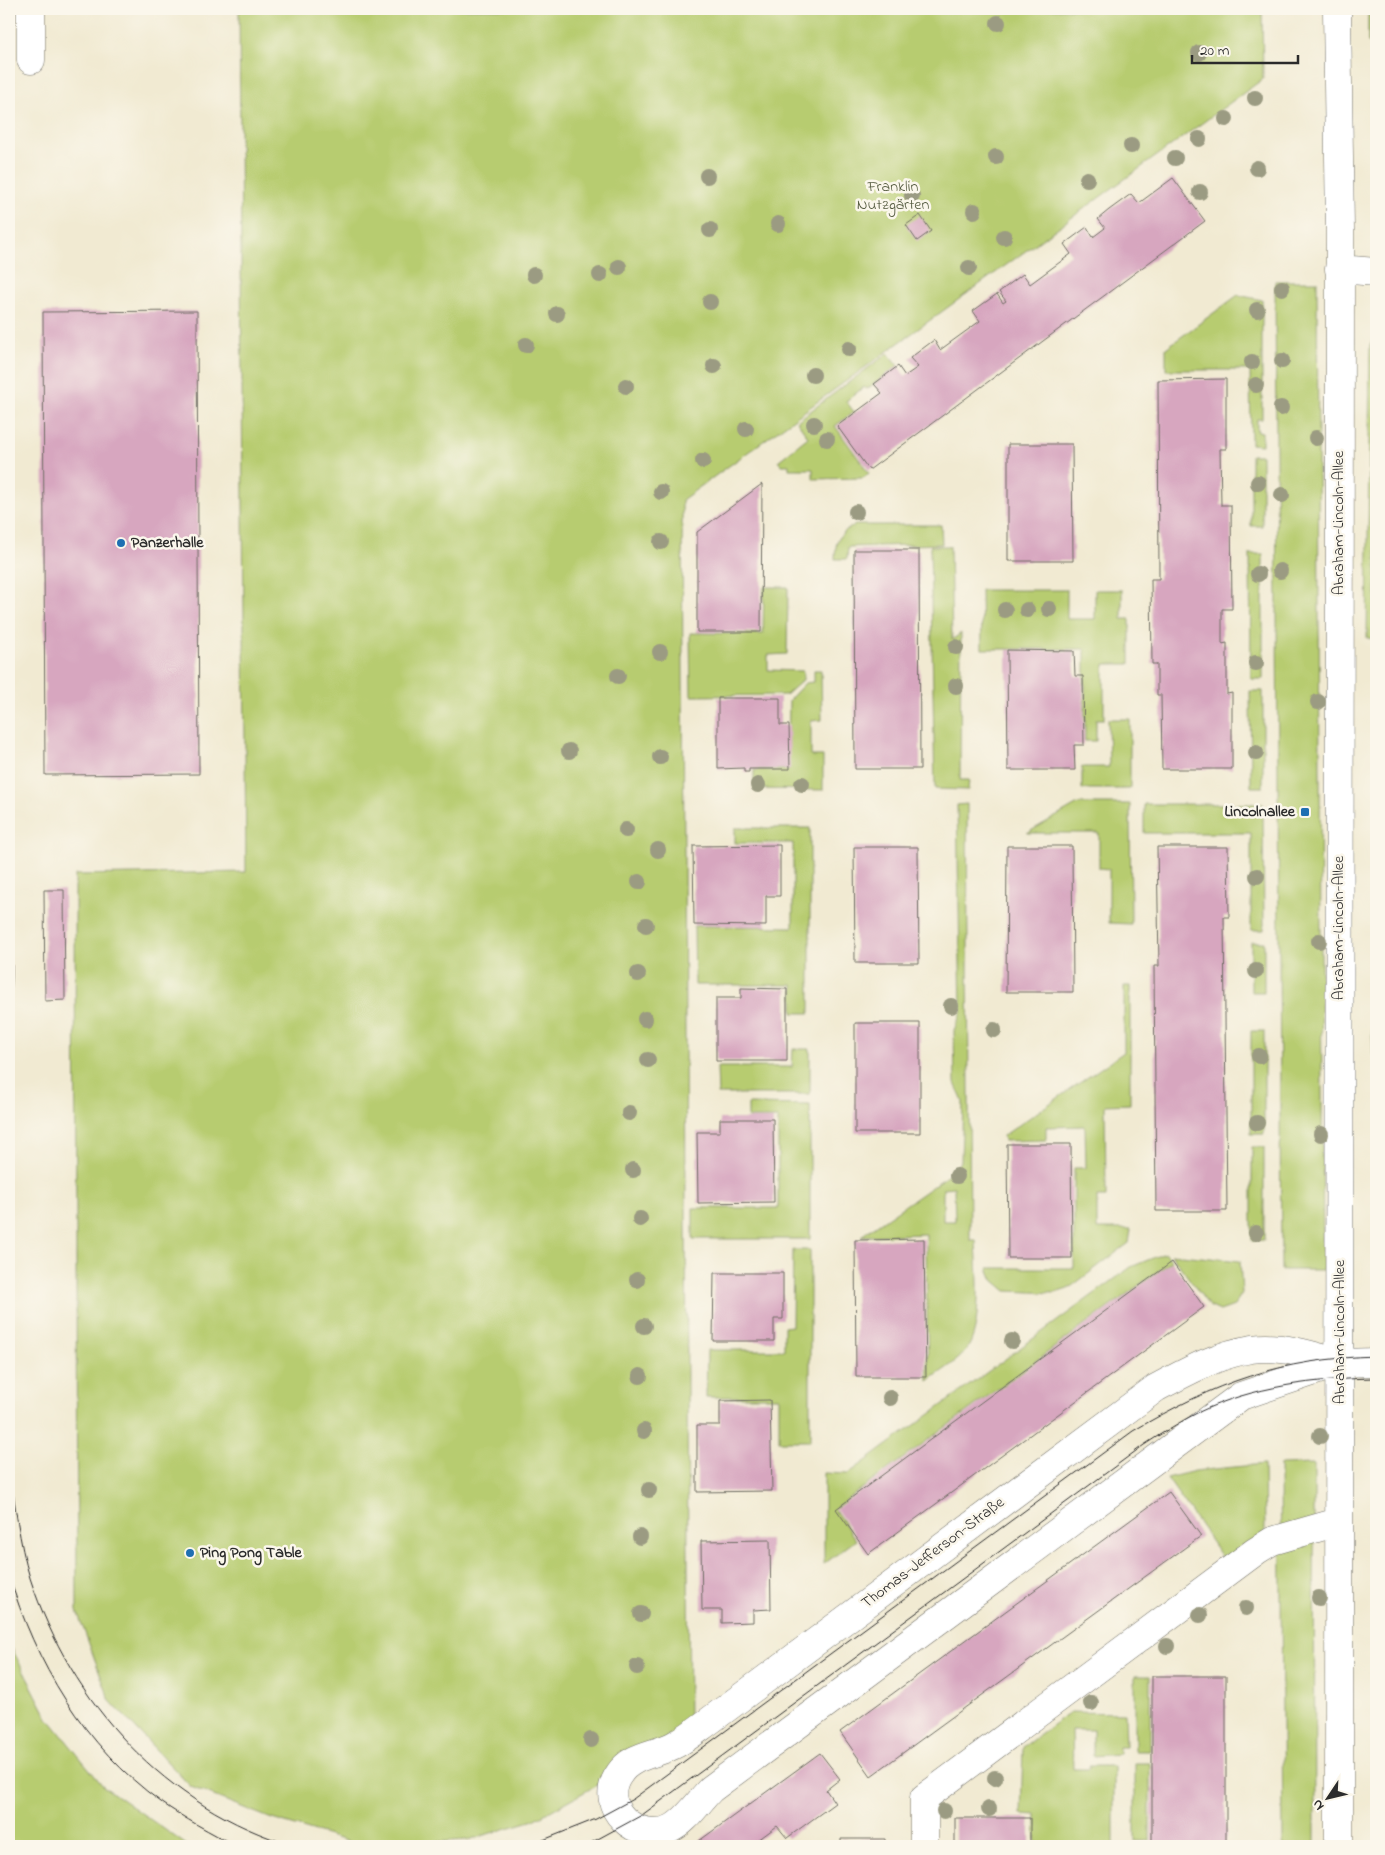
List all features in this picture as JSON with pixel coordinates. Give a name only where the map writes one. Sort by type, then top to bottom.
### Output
[{"type":"street","points":[[30,9],[31,60]]},
{"type":"street","name":"Abraham-Lincoln-Allee","points":[[1337,9],[1339,269],[1339,1846]]},
{"type":"street","points":[[1339,269],[1376,272]]},
{"type":"street","name":"Thomas-Jefferson-Straße","points":[[1339,1363],[1242,1396],[711,1789],[670,1829],[654,1840],[627,1824],[621,1817],[614,1803],[614,1788],[619,1774],[635,1759],[676,1745],[1156,1388],[1203,1364],[1253,1349],[1293,1351],[1339,1363],[1376,1362]]},
{"type":"street","points":[[924,1846],[924,1798],[1272,1541],[1338,1522]]},
{"type":"green space","name":"Franklin Nutzgärten","points":[[239,9],[1262,9],[1263,79],[682,500],[689,1734],[534,1820],[468,1840],[363,1846],[272,1819],[191,1787],[110,1701],[77,1611],[75,875],[246,872]]},
{"type":"green space","points":[[1368,9],[1376,9],[1376,45],[1368,42]]},
{"type":"green space","points":[[1275,281],[1317,281],[1323,1270],[1281,1270]]},
{"type":"green space","points":[[1238,295],[1262,300],[1262,419],[1257,419],[1257,431],[1262,432],[1262,445],[1251,444],[1250,370],[1166,370],[1166,348]]},
{"type":"green space","points":[[1376,332],[1376,639],[1367,638],[1370,345]]},
{"type":"green space","points":[[888,353],[898,366],[867,389],[864,387],[846,401],[854,412],[835,426],[869,473],[863,478],[813,479],[813,469],[789,469],[789,465],[781,465],[778,461],[808,437],[797,421]]},
{"type":"green space","points":[[1251,455],[1262,455],[1262,526],[1251,526]]},
{"type":"green space","points":[[855,525],[941,525],[942,544],[848,547],[847,559],[835,559],[839,538],[844,532]]},
{"type":"green space","points":[[930,546],[950,546],[952,640],[961,633],[960,780],[969,780],[968,790],[935,789]]},
{"type":"green space","points":[[1250,554],[1263,554],[1263,679],[1251,679]]},
{"type":"green space","points":[[764,587],[788,587],[787,654],[768,655],[768,670],[803,671],[803,680],[786,695],[691,696],[690,633],[763,634]]},
{"type":"green space","points":[[981,590],[1067,590],[1067,619],[1095,619],[1095,590],[1122,590],[1122,619],[1130,619],[1130,664],[1104,664],[1104,719],[1096,719],[1096,741],[1085,741],[1085,649],[982,649]]},
{"type":"green space","points":[[814,670],[821,670],[822,720],[811,721],[811,756],[823,756],[823,790],[754,789],[754,770],[788,770],[789,700],[805,683],[814,682]]},
{"type":"green space","points":[[1250,691],[1263,691],[1263,787],[1251,787]]},
{"type":"green space","points":[[1108,719],[1130,719],[1130,789],[1082,789],[1082,767],[1109,767]]},
{"type":"green space","points":[[967,804],[970,1240],[976,1240],[978,1298],[975,1329],[971,1342],[965,1352],[953,1364],[928,1381],[926,1234],[861,1236],[943,1179],[961,1161],[963,1102],[955,1083],[954,1030],[961,1014],[957,805]],"holes":[[[954,1187],[955,1221],[943,1221],[943,1188]]]},
{"type":"green space","points":[[1078,804],[1130,804],[1131,924],[1109,923],[1109,869],[1099,868],[1099,833],[1027,833]]},
{"type":"green space","points":[[1144,804],[1263,804],[1264,930],[1251,930],[1251,833],[1144,833]]},
{"type":"green space","points":[[735,828],[810,828],[810,1013],[793,1013],[793,985],[695,985],[694,926],[793,927],[793,843],[735,843]]},
{"type":"green space","points":[[1251,942],[1264,942],[1264,992],[1251,992]]},
{"type":"green space","points":[[1369,961],[1376,964],[1376,1055],[1373,1055]]},
{"type":"green space","points":[[1124,986],[1130,986],[1130,1104],[1105,1105],[1106,1197],[1097,1197],[1097,1229],[1131,1229],[1129,1243],[1068,1289],[1055,1293],[1006,1291],[993,1280],[988,1268],[1074,1268],[1074,1168],[1086,1168],[1085,1126],[1046,1127],[1046,1140],[1004,1141],[1003,1136],[1124,1052]]},
{"type":"green space","points":[[1251,1031],[1264,1031],[1264,1134],[1251,1134]]},
{"type":"green space","points":[[793,1049],[810,1049],[810,1094],[718,1094],[717,1067],[792,1067]]},
{"type":"green space","points":[[748,1104],[810,1105],[810,1239],[693,1239],[693,1208],[778,1208],[778,1118],[748,1118]]},
{"type":"green space","points":[[1252,1147],[1264,1147],[1264,1240],[1252,1241]]},
{"type":"green space","points":[[793,1250],[810,1250],[810,1441],[779,1441],[779,1397],[706,1397],[707,1350],[784,1350],[784,1327],[792,1326]]},
{"type":"green space","points":[[1165,1253],[1172,1261],[834,1509],[856,1540],[824,1564],[824,1473],[848,1474],[1131,1267]]},
{"type":"green space","points":[[1171,1254],[1240,1261],[1242,1293],[1234,1306],[1220,1311],[1209,1306]]},
{"type":"green space","points":[[1264,1464],[1265,1533],[1225,1561],[1167,1478],[1195,1471]]},
{"type":"green space","points":[[1314,1464],[1315,1846],[1283,1846],[1280,1465]]},
{"type":"green space","points":[[9,1643],[48,1718],[103,1786],[188,1846],[9,1846]]},
{"type":"green space","points":[[1135,1676],[1150,1676],[1150,1751],[1135,1751]]},
{"type":"green space","points":[[1070,1712],[1125,1713],[1126,1747],[1119,1747],[1119,1754],[1093,1756],[1093,1730],[1072,1730],[1073,1769],[1089,1769],[1089,1766],[1114,1766],[1114,1846],[1036,1846],[1036,1815],[1021,1814],[1023,1747]]},
{"type":"green space","points":[[1135,1763],[1150,1763],[1150,1841],[1135,1841]]},
{"type":"building","points":[[1173,178],[1205,221],[869,470],[837,426],[882,393],[874,384],[898,366],[905,376],[918,367],[910,358],[934,340],[940,350],[980,321],[973,311],[997,294],[1003,303],[1006,301],[999,292],[1023,274],[1030,284],[1071,254],[1064,244],[1087,227],[1093,237],[1105,228],[1098,219],[1109,210],[1131,194],[1139,203]]},
{"type":"building","points":[[920,215],[931,231],[917,241],[906,225]]},
{"type":"building","name":"Panzerhalle","points":[[197,311],[199,774],[45,775],[43,312]]},
{"type":"building","points":[[1226,379],[1226,449],[1220,449],[1221,505],[1231,505],[1232,609],[1222,609],[1222,644],[1227,643],[1227,694],[1232,693],[1232,769],[1162,769],[1161,695],[1157,695],[1157,664],[1152,664],[1151,579],[1159,579],[1158,380]]},
{"type":"building","points":[[1008,444],[1072,444],[1073,561],[1008,561]]},
{"type":"building","points":[[762,484],[761,632],[697,632],[697,532]]},
{"type":"building","points":[[854,550],[919,550],[920,769],[855,769]]},
{"type":"building","points":[[1007,650],[1074,651],[1075,676],[1083,676],[1084,745],[1074,745],[1075,770],[1008,770]]},
{"type":"building","points":[[718,698],[780,698],[780,725],[789,725],[790,769],[749,769],[749,772],[744,772],[744,768],[718,769]]},
{"type":"building","points":[[780,845],[780,896],[766,896],[766,926],[694,925],[693,846]]},
{"type":"building","points":[[1007,846],[1072,846],[1073,992],[1006,992]]},
{"type":"building","points":[[854,847],[918,847],[919,963],[855,963]]},
{"type":"building","points":[[1157,847],[1228,847],[1229,917],[1224,917],[1227,1211],[1156,1211],[1154,966],[1159,966]]},
{"type":"building","points":[[44,890],[64,890],[65,1000],[45,1001]]},
{"type":"building","points":[[741,988],[787,989],[787,1061],[716,1061],[716,998],[741,998]]},
{"type":"building","points":[[855,1023],[920,1023],[920,1133],[855,1133]]},
{"type":"building","points":[[720,1119],[773,1119],[774,1202],[698,1203],[697,1132],[720,1132]]},
{"type":"building","points":[[1007,1144],[1071,1144],[1072,1258],[1008,1258]]},
{"type":"building","points":[[924,1239],[926,1377],[856,1377],[855,1240]]},
{"type":"building","points":[[1172,1262],[1204,1307],[868,1554],[836,1509]]},
{"type":"building","points":[[714,1273],[783,1273],[783,1319],[774,1319],[774,1341],[713,1341]]},
{"type":"building","points":[[770,1400],[772,1491],[697,1492],[697,1425],[720,1425],[720,1401]]},
{"type":"building","points":[[1169,1492],[1201,1536],[871,1776],[840,1732]]},
{"type":"building","points":[[770,1540],[771,1609],[753,1610],[753,1622],[722,1623],[722,1610],[702,1610],[701,1541]]},
{"type":"building","points":[[1152,1676],[1226,1676],[1226,1846],[1152,1846]]},
{"type":"building","points":[[820,1753],[840,1779],[826,1790],[835,1803],[787,1838],[777,1826],[750,1846],[692,1846]]},
{"type":"building","points":[[955,1818],[1030,1818],[1030,1846],[955,1846]]},
{"type":"building","points":[[841,1839],[885,1839],[885,1846],[841,1846]]},
{"type":"tram line","points":[[9,540],[11,581],[12,975],[9,1052]]},
{"type":"tram line","points":[[528,1846],[596,1819],[633,1799],[1133,1431],[1192,1399],[1249,1376],[1309,1362],[1376,1356]]},
{"type":"tram line","points":[[585,1846],[642,1815],[1144,1445],[1177,1424],[1218,1404],[1262,1390],[1307,1382],[1376,1378]]},
{"type":"tram line","points":[[9,1466],[20,1536],[30,1578],[48,1624],[70,1667],[98,1708],[129,1745],[165,1777],[204,1806],[247,1829],[294,1846]]},
{"type":"tram line","points":[[9,1575],[20,1608],[48,1671],[86,1729],[133,1780],[161,1802],[188,1820],[236,1846]]},
{"type":"place","name":"Panzerhalle","points":[[121,543]]},
{"type":"place","name":"Lincolnallee","points":[[1305,812]]},
{"type":"place","name":"Ping Pong Table","points":[[190,1553]]}]
